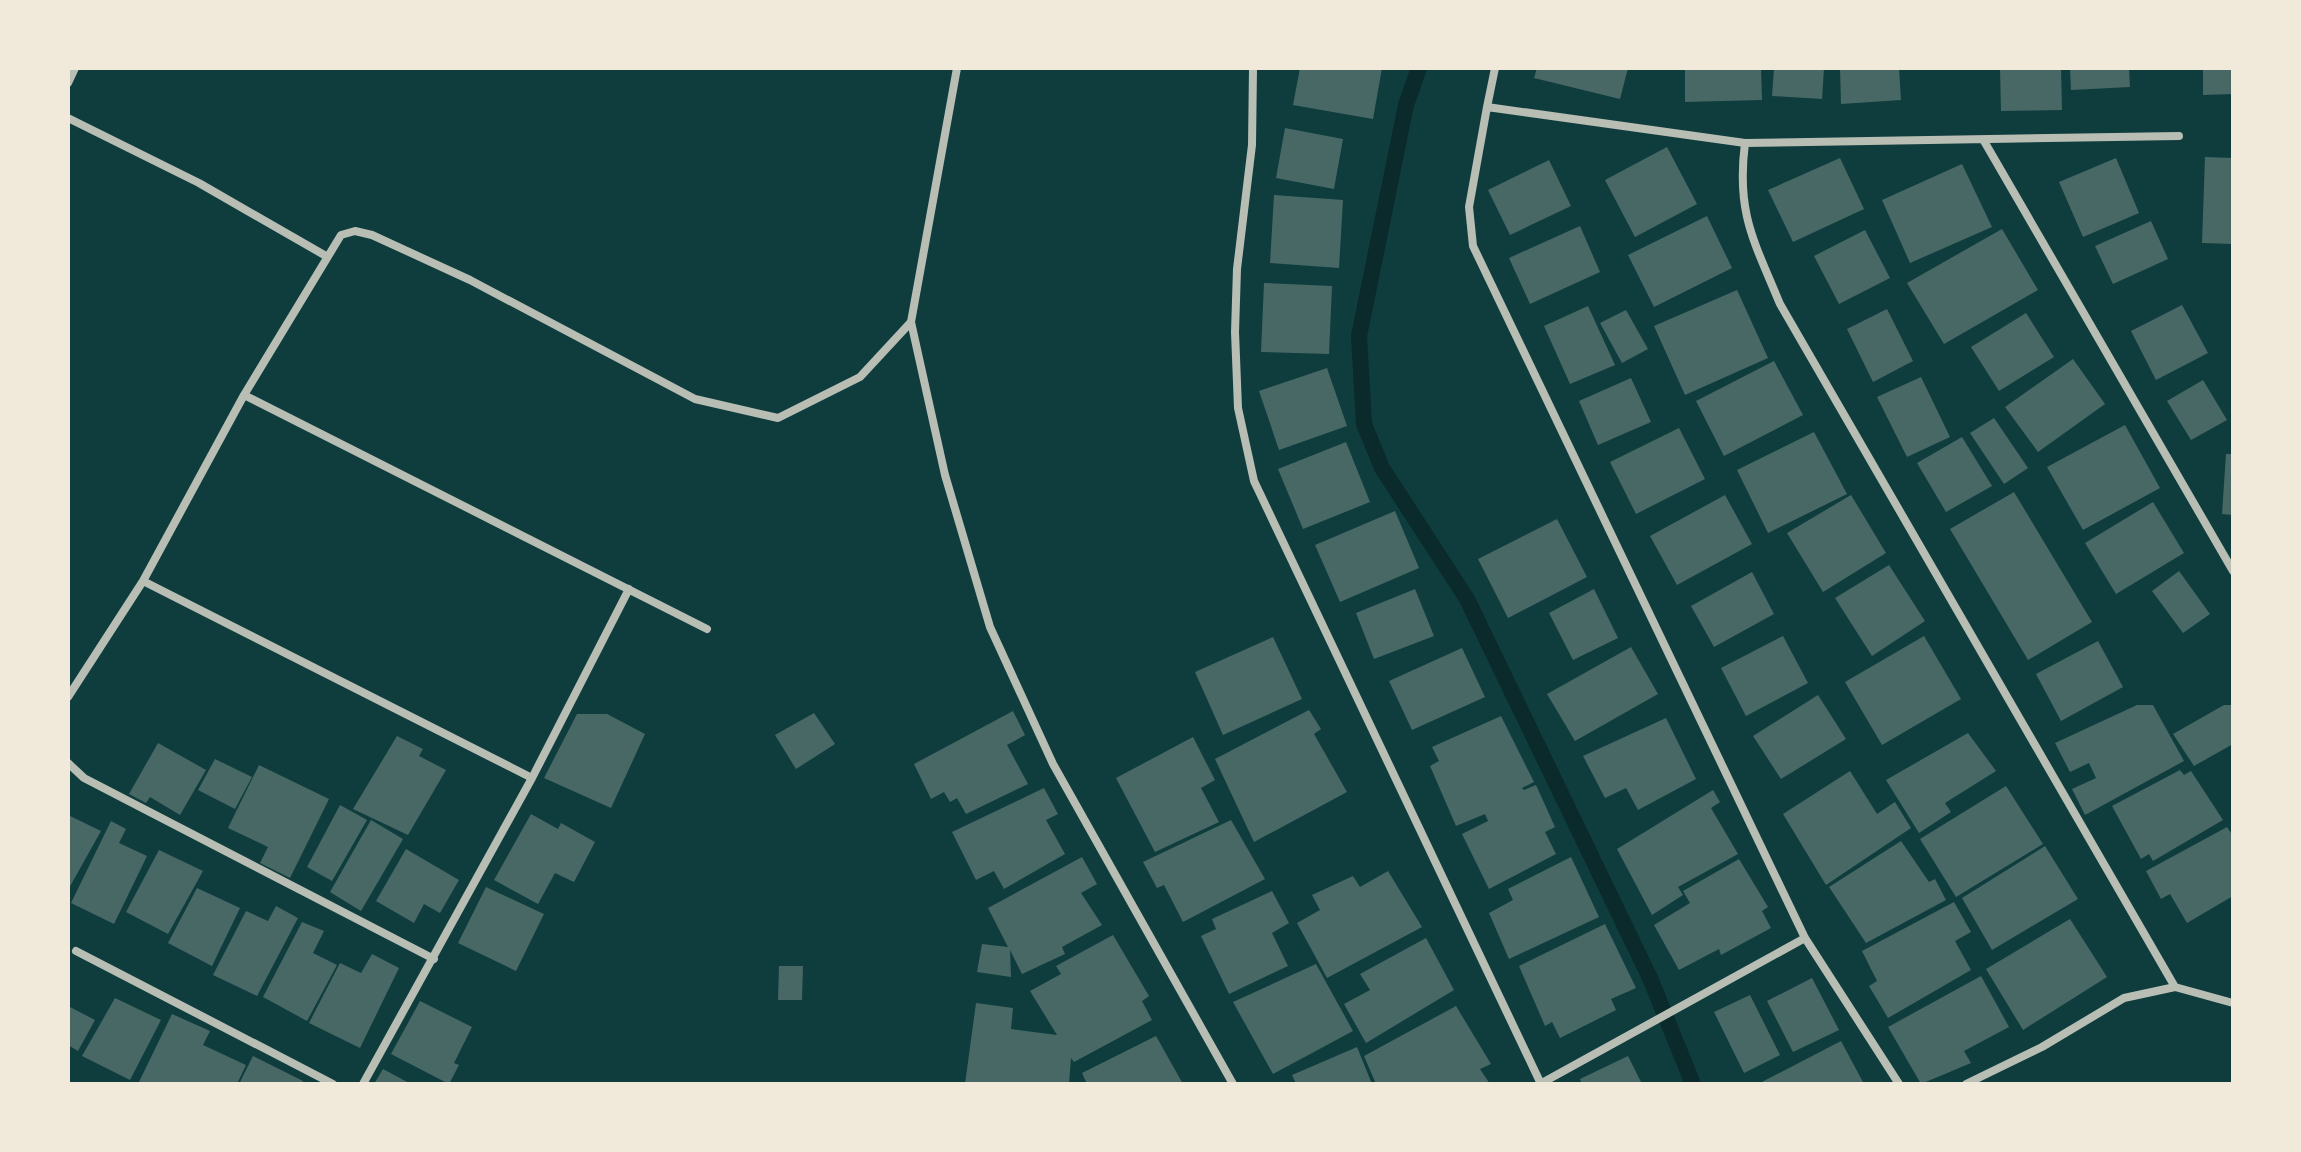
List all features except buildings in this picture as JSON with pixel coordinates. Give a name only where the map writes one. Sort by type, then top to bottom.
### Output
[{"type":"street","points":[[69,79],[75,68]]},
{"type":"street","points":[[957,68],[911,322],[945,475],[990,627],[1053,764],[1233,1084]]},
{"type":"street","points":[[1253,68],[1252,145],[1237,269],[1235,332],[1238,408],[1254,481],[1541,1084],[1805,938]]},
{"type":"street","points":[[1495,68],[1469,207],[1473,246],[1805,938],[1899,1084]]},
{"type":"street","points":[[1487,107],[1745,143],[2179,136]]},
{"type":"street","points":[[68,118],[199,183],[326,256]]},
{"type":"street","points":[[1984,141],[2233,571]]},
{"type":"street","points":[[1745,143],[1740,183],[1747,224],[1780,304],[2175,987]]},
{"type":"street","points":[[68,697],[143,581],[244,395],[341,235],[355,231],[372,235],[470,280],[695,399],[778,418],[860,377],[911,322]]},
{"type":"street","points":[[244,395],[707,629]]},
{"type":"street","points":[[143,581],[532,778]]},
{"type":"street","points":[[363,1084],[532,778],[629,589]]},
{"type":"street","points":[[68,763],[84,778],[434,959]]},
{"type":"street","points":[[76,951],[333,1084]]},
{"type":"street","points":[[1966,1084],[2042,1047],[2124,998],[2175,987],[2233,1003]]},
{"type":"waterway","points":[[1419,68],[1406,105],[1359,336],[1364,424],[1382,468],[1467,599],[1650,978],[1693,1084]]}]
